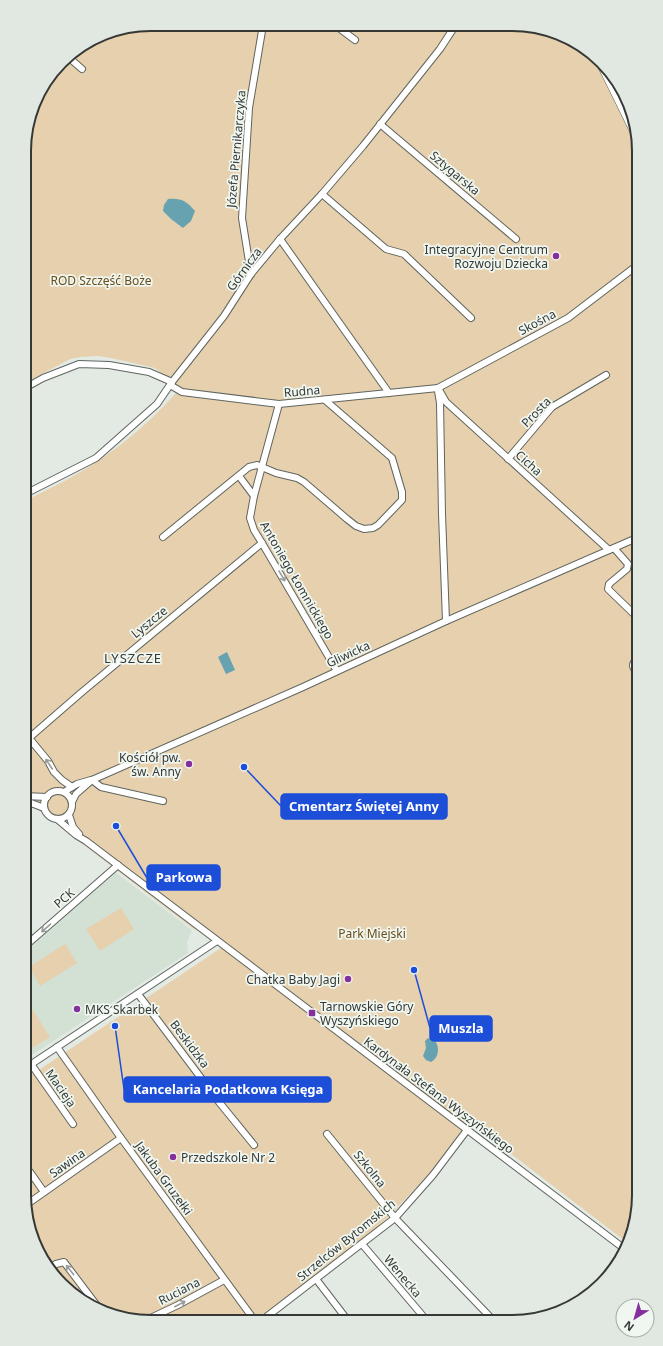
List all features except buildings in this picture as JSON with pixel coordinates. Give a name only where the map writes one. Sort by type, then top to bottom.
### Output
[{"type":"highway","points":[[611,83],[626,114]]},
{"type":"street","name":"Józefa Piernikarczyka","points":[[251,274],[242,218],[249,108],[262,31]]},
{"type":"street","points":[[343,31],[355,40]]},
{"type":"street","name":"Górnicza","points":[[31,491],[96,458],[157,404],[224,316],[251,274],[280,239],[322,194],[380,124],[440,49],[452,31]]},
{"type":"street","points":[[72,61],[82,69]]},
{"type":"street","name":"Sztygarska","points":[[380,124],[516,239]]},
{"type":"street","points":[[322,194],[386,249],[404,254],[471,318]]},
{"type":"street","points":[[280,239],[389,393]]},
{"type":"street","name":"Skośna","points":[[438,388],[568,318],[632,269]]},
{"type":"street","name":"Rudna","points":[[31,385],[43,378],[79,364],[109,365],[149,372],[182,392],[279,404],[438,388]]},
{"type":"street","name":"Prosta","points":[[508,459],[552,408],[606,375]]},
{"type":"street","points":[[438,388],[440,403],[446,622]]},
{"type":"street","name":"Cicha","points":[[438,388],[446,402],[508,459],[611,549]]},
{"type":"street","points":[[163,537],[253,465],[297,478],[304,482],[356,526],[364,529],[373,528],[384,520],[401,502],[403,497],[392,458],[325,400]]},
{"type":"street","name":"Antoniego Łomnickiego","points":[[279,404],[254,496],[250,518],[254,530],[337,672]]},
{"type":"street","points":[[239,476],[254,496]]},
{"type":"street","name":"Gliwicka","points":[[64,792],[84,781],[92,780],[632,540]]},
{"type":"street","name":"Lyszcze","points":[[31,736],[82,692],[262,543]]},
{"type":"street","points":[[611,549],[628,564],[628,569],[609,584],[608,589],[632,612]]},
{"type":"street","name":"Lyszcze","points":[[31,740],[48,761],[54,772],[72,787]]},
{"type":"street","points":[[92,780],[101,787],[163,801]]},
{"type":"street","name":"Gliwicka","points":[[72,802],[76,794],[92,780]]},
{"type":"street","points":[[31,803],[44,808],[51,817],[57,819],[68,815],[72,810],[72,802],[64,792],[54,792],[47,797],[44,808]]},
{"type":"street","points":[[31,796],[47,797]]},
{"type":"street","name":"Kardynała Stefana Wyszyńskiego","points":[[68,815],[73,827],[86,841]]},
{"type":"street","name":"Kardynała Stefana Wyszyńskiego","points":[[57,819],[76,835],[118,865],[621,1246]]},
{"type":"street","name":"PCK","points":[[31,941],[118,865]]},
{"type":"street","points":[[31,1064],[218,941]]},
{"type":"street","name":"Beskidzka","points":[[138,994],[219,1102],[254,1145]]},
{"type":"street","name":"Jakuba Gruzełki","points":[[57,1047],[121,1138],[250,1315]]},
{"type":"street","name":"Macieja","points":[[31,1064],[73,1124]]},
{"type":"street","name":"Strzelców Bytomskich","points":[[269,1315],[396,1218],[433,1175],[467,1130]]},
{"type":"street","name":"Szkolna","points":[[327,1134],[396,1218],[488,1315]]},
{"type":"street","name":"Sawina","points":[[31,1201],[121,1138]]},
{"type":"street","points":[[31,1173],[44,1192]]},
{"type":"street","name":"Wenecka","points":[[362,1244],[422,1315]]},
{"type":"street","points":[[54,1266],[64,1262],[93,1300]]},
{"type":"street","points":[[316,1279],[344,1315]]},
{"type":"street","name":"Ruciana","points":[[157,1315],[224,1280]]},
{"type":"shaded area","points":[[115,872],[192,930],[187,942],[188,953],[31,1056],[31,946]]},
{"type":"green space","points":[[143,31],[520,31],[550,37],[579,51],[602,72],[612,84],[626,113],[630,128],[632,151],[632,1203],[630,1218],[623,1240],[468,1121],[434,1169],[390,1215],[348,1254],[267,1315],[151,1315],[120,1311],[91,1299],[78,1290],[66,1280],[51,1262],[37,1233],[32,1210],[31,1075],[221,948],[196,929],[195,930],[31,804],[31,498],[61,483],[109,454],[159,411],[180,388],[155,368],[98,356],[70,359],[31,380],[31,143],[35,120],[40,105],[51,84],[66,66],[84,51],[98,43],[120,35]]},
{"type":"green space","points":[[121,908],[134,929],[100,951],[86,929]]},
{"type":"green space","points":[[65,944],[77,963],[40,986],[31,970],[31,966]]},
{"type":"green space","points":[[31,1007],[50,1037],[31,1049]]},
{"type":"water","points":[[168,199],[183,201],[195,211],[191,221],[183,228],[163,211],[164,205]]},
{"type":"water","points":[[227,652],[235,670],[226,674],[218,657]]},
{"type":"water","points":[[428,1038],[435,1041],[438,1046],[436,1058],[431,1062],[426,1060],[423,1056],[426,1048],[425,1041]]},
{"type":"place","name":"Integracyjne Centrum Rozwoju Dziecka","points":[[556,256]]},
{"type":"place","name":"Kościół pw. św. Anny","points":[[189,764]]},
{"type":"place","name":"Cmentarz Świętej Anny","points":[[244,767]]},
{"type":"place","name":"Parkowa","points":[[116,826]]},
{"type":"place","name":"Muszla","points":[[414,970]]},
{"type":"place","name":"Chatka Baby Jagi","points":[[348,979]]},
{"type":"place","name":"MKS Skarbek","points":[[77,1009]]},
{"type":"place","name":"Tarnowskie Góry Wyszyńskiego","points":[[312,1013]]},
{"type":"place","name":"Kancelaria Podatkowa Księga","points":[[115,1026]]},
{"type":"place","name":"Przedszkole Nr 2","points":[[173,1157]]},
{"type":"district","name":"LYSZCZE","points":[[133,658]]},
{"type":"park label","name":"ROD Szczęść Boże","points":[[101,280]]},
{"type":"park label","name":"Park Miejski","points":[[372,933]]}]
